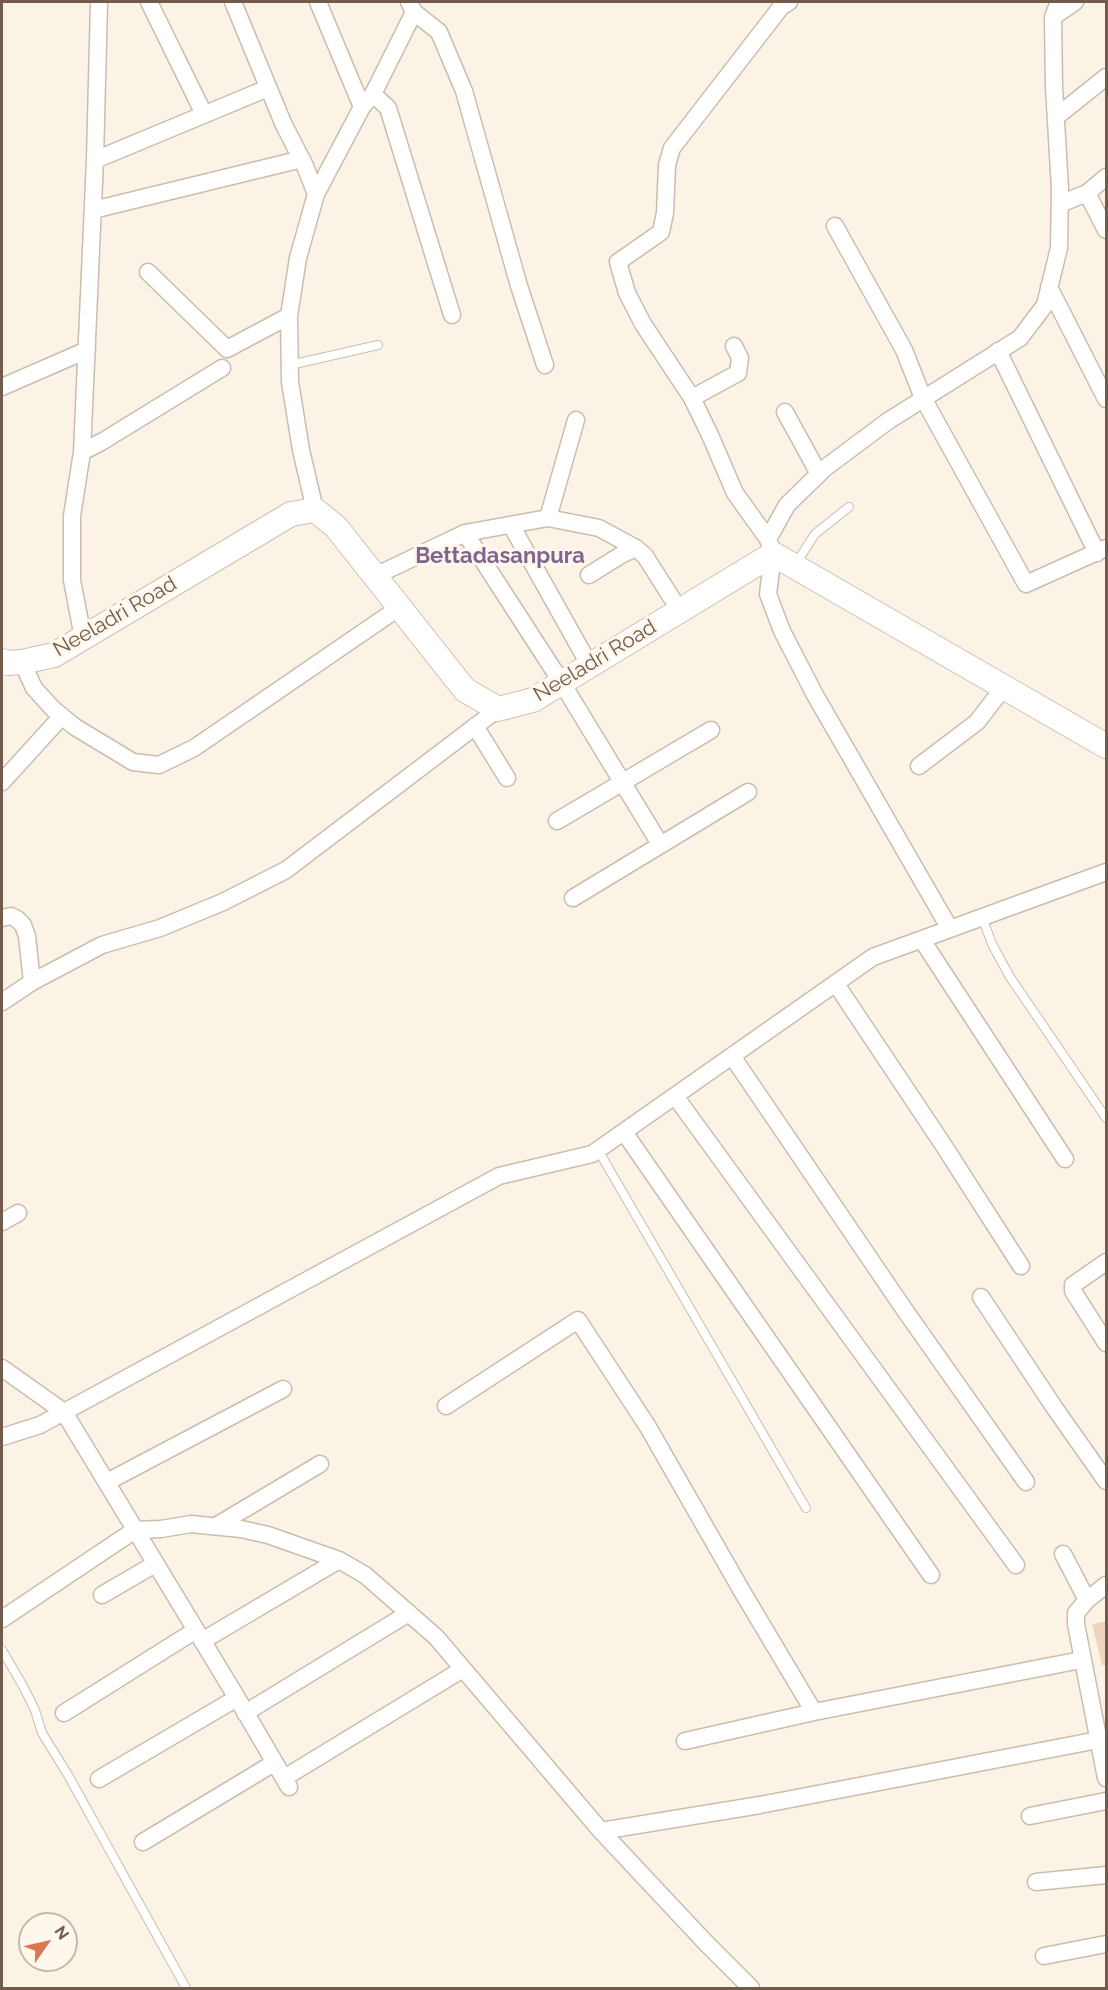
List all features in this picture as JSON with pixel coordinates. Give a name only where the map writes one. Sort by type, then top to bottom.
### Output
[{"type":"main road","points":[[315,510],[336,527],[465,690],[498,709]]},
{"type":"main road","name":"Neeladri Road","points":[[7,662],[54,655],[291,514],[315,510]]},
{"type":"main road","points":[[771,546],[795,566],[1107,747]]},
{"type":"main road","name":"Neeladri Road","points":[[498,709],[533,700],[562,683],[680,610],[771,546]]},
{"type":"street","points":[[83,638],[72,580],[72,526],[82,452],[95,159],[99,2]]},
{"type":"street","points":[[149,2],[204,114]]},
{"type":"street","points":[[233,2],[268,88],[316,194]]},
{"type":"street","points":[[318,2],[367,100],[388,108],[452,315]]},
{"type":"street","points":[[950,929],[814,695],[782,631],[768,594],[771,546],[787,505],[819,474],[888,420],[1020,338],[1045,305],[1059,248],[1056,9],[1075,2]]},
{"type":"street","points":[[771,546],[735,494],[692,398],[644,324],[627,292],[618,262],[661,232],[665,213],[667,165],[672,148],[781,3]]},
{"type":"street","points":[[315,510],[301,450],[290,382],[289,316],[298,258],[316,194],[367,100],[412,7],[439,32],[464,91],[519,286],[545,365]]},
{"type":"street","points":[[1056,117],[1107,77]]},
{"type":"street","points":[[95,159],[268,88]]},
{"type":"street","points":[[93,210],[302,159]]},
{"type":"street","points":[[1060,204],[1087,193],[1107,177]]},
{"type":"street","points":[[1087,193],[1107,230]]},
{"type":"street","points":[[835,226],[904,350],[923,398],[1026,584],[1102,550],[998,351]]},
{"type":"street","points":[[148,272],[227,349],[289,316]]},
{"type":"street","points":[[1049,287],[1107,399]]},
{"type":"street","points":[[692,398],[738,373],[740,358],[734,346]]},
{"type":"street","points":[[2,387],[87,350]]},
{"type":"street","points":[[82,452],[222,368]]},
{"type":"street","points":[[785,412],[819,474]]},
{"type":"street","points":[[548,518],[576,420]]},
{"type":"street","points":[[375,576],[465,533],[548,518],[599,528],[636,548],[651,564],[680,610]]},
{"type":"street","points":[[511,525],[590,666]]},
{"type":"street","points":[[465,533],[562,683],[660,844]]},
{"type":"street","points":[[589,575],[636,548]]},
{"type":"street","points":[[7,662],[62,716],[100,744],[134,762],[159,765],[194,748],[400,607]]},
{"type":"street","points":[[919,766],[977,722],[1004,687]]},
{"type":"street","points":[[2,1002],[32,982],[102,945],[170,924],[223,902],[286,870],[498,709]]},
{"type":"street","points":[[2,782],[62,716]]},
{"type":"street","points":[[475,726],[507,778]]},
{"type":"street","points":[[557,821],[711,730]]},
{"type":"street","points":[[573,898],[748,792]]},
{"type":"street","points":[[2,1437],[40,1425],[499,1176],[592,1154],[873,957],[1107,872]]},
{"type":"street","points":[[2,918],[11,916],[23,925],[27,936],[32,982]]},
{"type":"street","points":[[921,940],[1065,1159]]},
{"type":"street","points":[[836,984],[1021,1266]]},
{"type":"street","points":[[732,1056],[904,1309],[1026,1482]]},
{"type":"street","points":[[675,1096],[1016,1565]]},
{"type":"street","points":[[624,1132],[930,1575]]},
{"type":"street","points":[[2,1222],[18,1213]]},
{"type":"street","points":[[1107,1262],[1073,1285],[1073,1291],[1107,1342]]},
{"type":"street","points":[[981,1297],[1054,1407],[1107,1481]]},
{"type":"street","points":[[446,1406],[578,1320],[648,1427],[814,1712]]},
{"type":"street","points":[[2,1368],[64,1412],[282,1776]]},
{"type":"street","points":[[107,1482],[283,1389]]},
{"type":"street","points":[[216,1526],[320,1464]]},
{"type":"street","points":[[2,1618],[135,1530],[191,1524],[240,1529],[268,1535],[339,1560],[364,1575],[436,1636],[601,1831],[751,1989]]},
{"type":"street","points":[[1063,1554],[1087,1600]]},
{"type":"street","points":[[64,1713],[199,1635],[339,1560]]},
{"type":"street","points":[[102,1595],[155,1564]]},
{"type":"street","points":[[1107,1586],[1087,1600],[1076,1613],[1076,1633],[1081,1660],[1107,1778]]},
{"type":"street","points":[[245,1713],[410,1613]]},
{"type":"street","points":[[685,1741],[814,1712],[1081,1660]]},
{"type":"street","points":[[143,1842],[282,1776],[463,1669]]},
{"type":"street","points":[[99,1779],[237,1698]]},
{"type":"street","points":[[601,1831],[760,1805],[1098,1740]]},
{"type":"street","points":[[1030,1816],[1107,1801]]},
{"type":"street","points":[[1036,1882],[1107,1875]]},
{"type":"street","points":[[1044,1956],[1107,1944]]},
{"type":"lane","points":[[290,364],[378,345]]},
{"type":"lane","points":[[795,566],[815,534],[849,507]]},
{"type":"lane","points":[[982,917],[992,944],[1010,977],[1107,1118]]},
{"type":"lane","points":[[598,1150],[806,1508]]},
{"type":"lane","points":[[2,1650],[35,1710],[42,1733],[68,1775],[186,1989]]},
{"type":"building","points":[[1107,1621],[1107,1665],[1102,1665],[1092,1624]]},
{"type":"district","name":"Bettadasanpura","points":[[500,556]]}]
